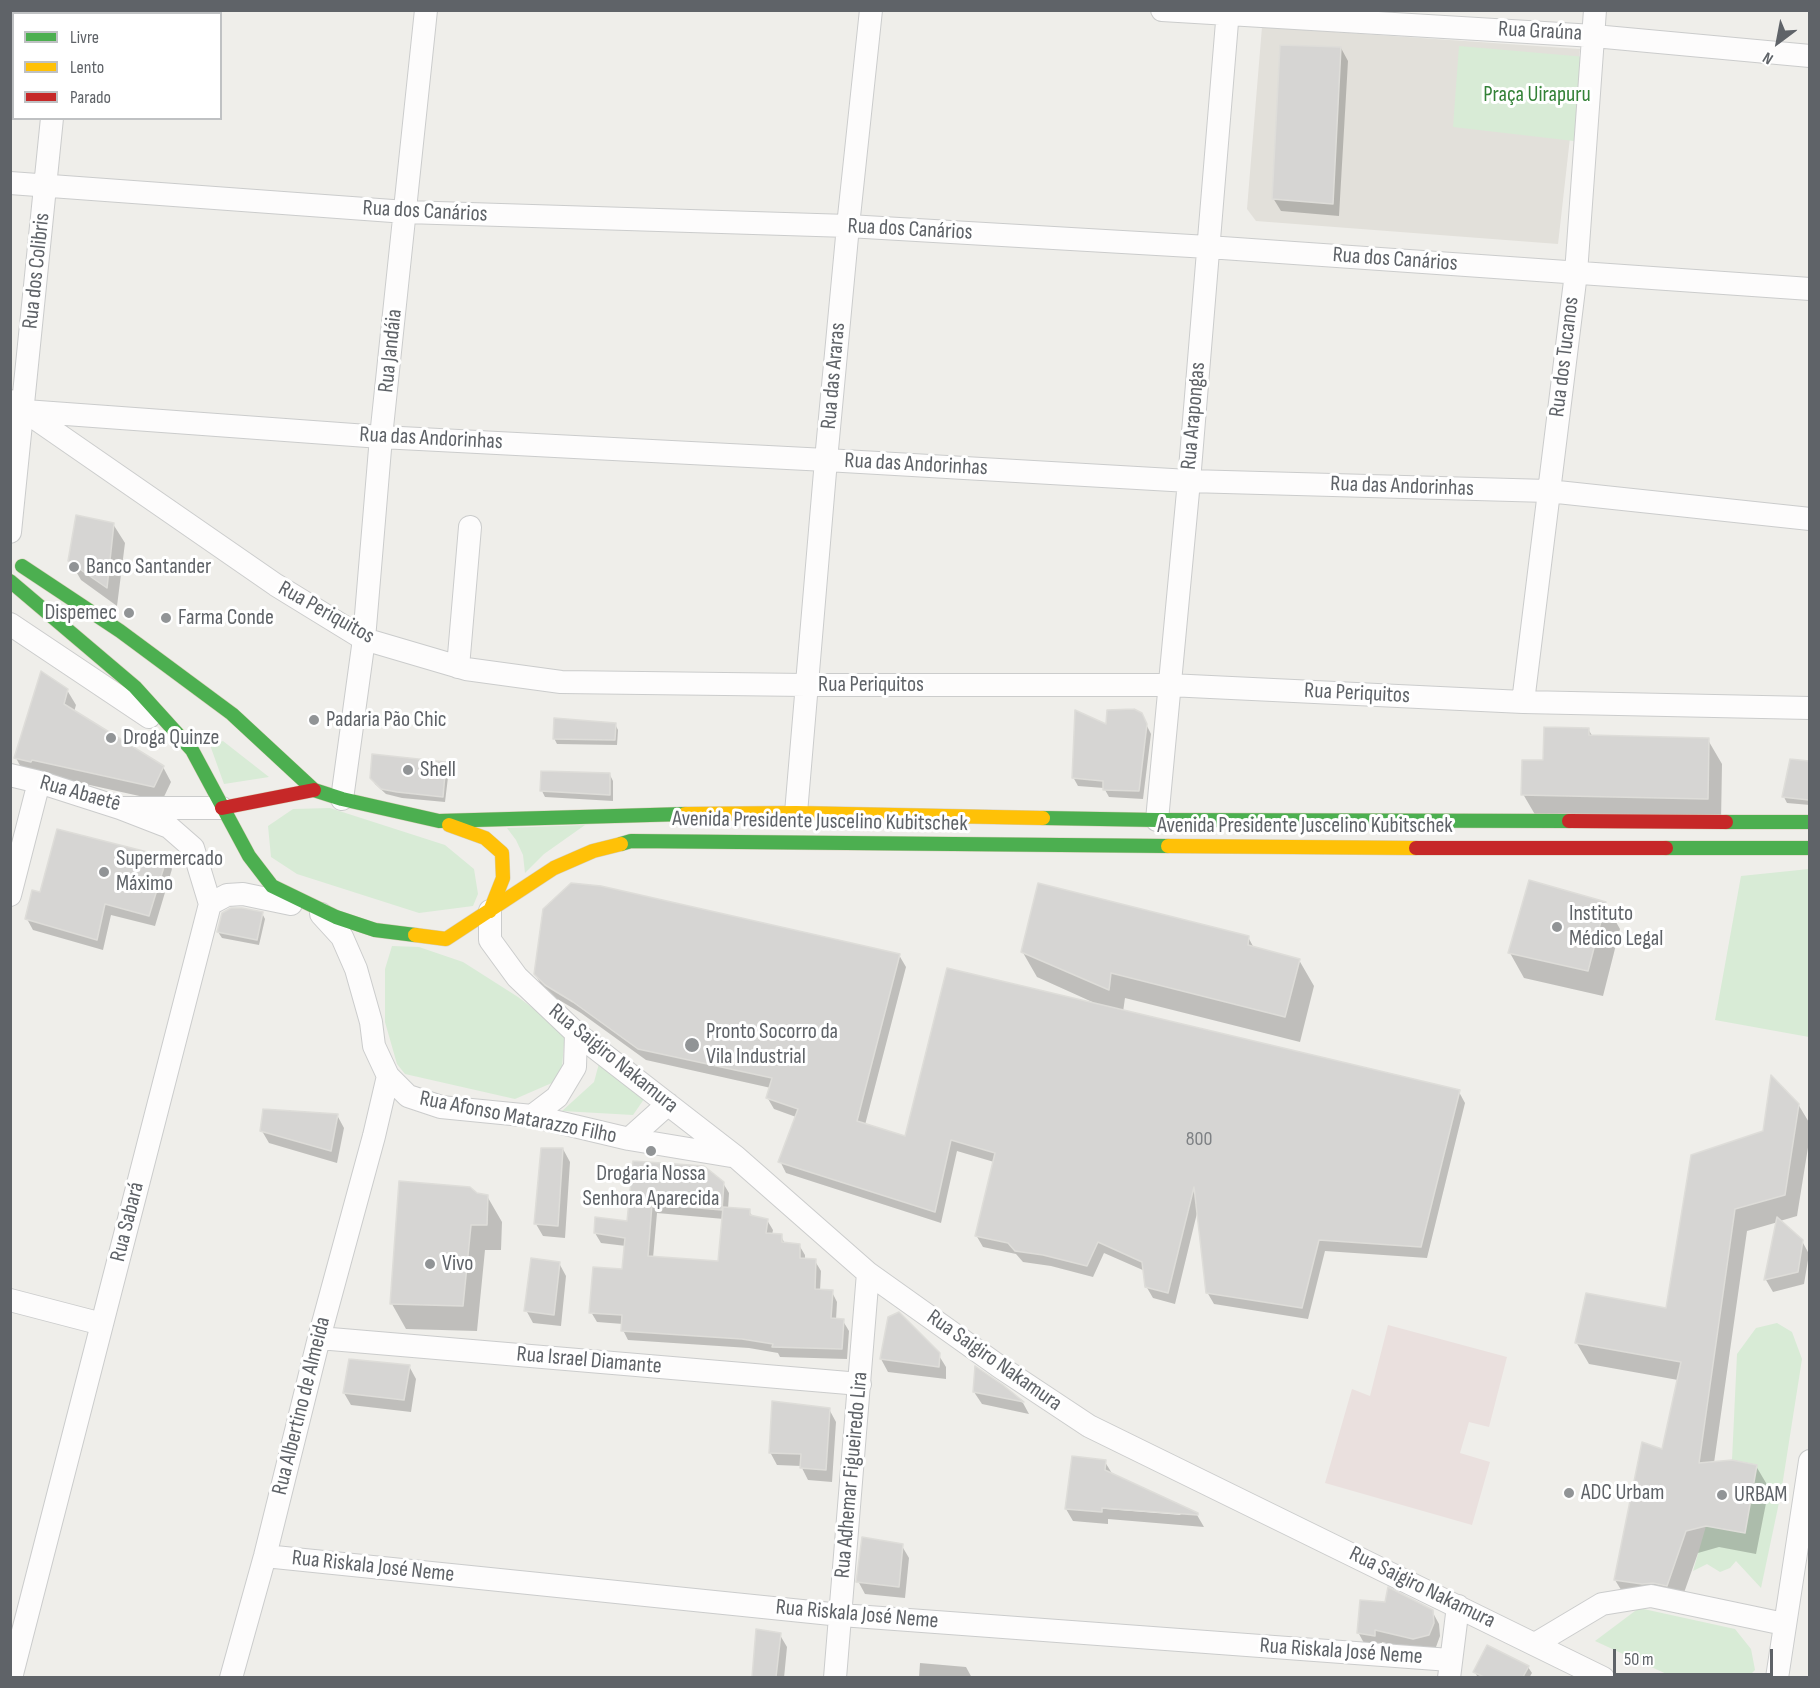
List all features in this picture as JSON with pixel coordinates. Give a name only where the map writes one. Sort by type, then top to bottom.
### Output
[{"type":"main road","name":"Avenida Presidente Juscelino Kubitschek","points":[[10,558],[120,631],[232,714],[314,789],[342,799],[439,821],[618,815],[796,813],[1157,820],[1809,822]]},
{"type":"main road","name":"Avenida Presidente Juscelino Kubitschek","points":[[10,581],[135,687],[192,750],[249,856],[272,886],[317,909],[375,930],[446,939],[554,868],[593,851],[631,841],[1499,849],[1809,848]]},
{"type":"main road","points":[[222,808],[314,789]]},
{"type":"main road","points":[[439,821],[485,838],[502,853],[503,878],[490,911]]},
{"type":"street","name":"Rua Jandáia","points":[[342,799],[364,639],[381,437],[426,10]]},
{"type":"street","name":"Rua das Araras","points":[[796,813],[826,460],[871,10]]},
{"type":"street","name":"Rua Graúna","points":[[1162,10],[1228,12],[1594,36],[1809,56]]},
{"type":"street","name":"Rua dos Tucanos","points":[[1522,702],[1576,273],[1595,10]]},
{"type":"street","name":"Rua Arapongas","points":[[1157,820],[1189,482],[1228,12]]},
{"type":"street","name":"Rua dos Colibris","points":[[10,532],[17,406],[52,120]]},
{"type":"street","name":"Rua dos Canários","points":[[10,183],[406,212],[848,226],[1208,247],[1809,289]]},
{"type":"street","name":"Rua das Andorinhas","points":[[17,406],[381,437],[1189,482],[1548,491],[1809,519]]},
{"type":"street","name":"Rua Periquitos","points":[[17,406],[276,585],[364,639],[458,667],[561,682],[1169,685],[1522,702],[1809,708]]},
{"type":"street","points":[[458,667],[470,527]]},
{"type":"street","points":[[10,624],[136,708],[192,750]]},
{"type":"street","name":"Rua Abaetê","points":[[10,774],[120,808],[222,808]]},
{"type":"street","points":[[10,895],[39,782]]},
{"type":"street","points":[[120,808],[169,827],[193,848],[210,904],[227,895],[243,894],[317,909]]},
{"type":"street","name":"Rua Sabará","points":[[11,1677],[210,904]]},
{"type":"street","name":"Rua Afonso Matarazzo Filho","points":[[317,909],[342,937],[356,969],[371,1022],[374,1046],[388,1076],[408,1096],[441,1107],[532,1116],[629,1139],[736,1157]]},
{"type":"street","name":"Rua Saigiro Nakamura","points":[[490,911],[490,940],[517,977],[576,1033],[736,1157],[868,1273],[1000,1367],[1089,1426],[1603,1677]]},
{"type":"street","points":[[532,1116],[557,1097],[575,1067],[576,1033]]},
{"type":"street","name":"Rua Albertino de Almeida","points":[[231,1677],[265,1556],[319,1338],[388,1076]]},
{"type":"street","name":"Rua Albertino de Almeida","points":[[374,1136],[408,1096]]},
{"type":"street","name":"Rua Afonso Matarazzo Filho","points":[[629,1139],[668,1104]]},
{"type":"street","name":"Rua Adhemar Figueiredo Lira","points":[[835,1677],[868,1273]]},
{"type":"street","points":[[10,1300],[102,1324]]},
{"type":"street","name":"Rua Israel Diamante","points":[[319,1338],[860,1384]]},
{"type":"street","points":[[1777,1677],[1809,1461]]},
{"type":"street","name":"Rua Riskala José Neme","points":[[265,1556],[841,1615],[1449,1669]]},
{"type":"street","points":[[1535,1644],[1602,1604],[1651,1596],[1784,1624]]},
{"type":"street","points":[[1449,1669],[1458,1606]]},
{"type":"shaded area","points":[[1262,27],[1580,49],[1558,244],[1256,221],[1247,209]]},
{"type":"shaded area","points":[[1388,1325],[1507,1357],[1489,1427],[1469,1422],[1460,1453],[1490,1462],[1472,1525],[1325,1483],[1352,1389],[1370,1396]]},
{"type":"green space","name":"Praça Uirapuru","points":[[1459,46],[1586,57],[1574,141],[1453,127]]},
{"type":"green space","points":[[223,741],[269,777],[224,784],[210,745]]},
{"type":"green space","points":[[330,808],[445,845],[474,869],[478,894],[473,906],[419,913],[297,874],[271,857],[268,826],[293,809]]},
{"type":"green space","points":[[585,825],[544,854],[525,873],[523,855],[507,828]]},
{"type":"green space","points":[[1809,869],[1809,1037],[1715,1020],[1741,876]]},
{"type":"green space","points":[[392,946],[419,947],[463,962],[518,997],[565,1032],[561,1079],[515,1099],[405,1074],[397,1064],[385,1022],[385,969]]},
{"type":"green space","points":[[601,1056],[649,1092],[633,1115],[562,1111],[594,1082]]},
{"type":"green space","points":[[1777,1323],[1792,1332],[1802,1359],[1781,1493],[1761,1588],[1736,1561],[1730,1568],[1720,1572],[1707,1564],[1693,1571],[1706,1526],[1745,1533],[1757,1465],[1732,1460],[1737,1354],[1756,1328]]},
{"type":"green space","points":[[1639,1608],[1735,1629],[1751,1649],[1755,1670],[1748,1677],[1673,1677],[1595,1641]]},
{"type":"building","points":[[1280,45],[1341,47],[1333,204],[1272,199]]},
{"type":"building","points":[[76,515],[114,523],[107,588],[68,561]]},
{"type":"building","points":[[41,671],[68,689],[64,704],[164,766],[154,787],[14,758]]},
{"type":"building","points":[[1134,709],[1142,713],[1147,724],[1139,791],[1103,790],[1103,781],[1072,778],[1075,710],[1106,724],[1107,710]]},
{"type":"building","points":[[554,718],[616,723],[615,740],[553,739]]},
{"type":"building","points":[[1544,727],[1589,728],[1589,735],[1709,738],[1708,799],[1521,795],[1522,760],[1543,760]]},
{"type":"building","name":"Shell","points":[[372,754],[446,762],[443,797],[381,789],[370,778]]},
{"type":"building","points":[[1790,759],[1809,761],[1809,800],[1782,797]]},
{"type":"building","points":[[541,771],[610,773],[610,795],[540,791]]},
{"type":"building","name":"Supermercado Máximo","points":[[57,829],[167,857],[149,916],[105,904],[97,940],[25,919],[32,890],[40,892]]},
{"type":"building","name":"Instituto Médico Legal","points":[[1529,880],[1606,902],[1588,971],[1508,953]]},
{"type":"building","points":[[571,883],[601,886],[900,954],[857,1121],[905,1136],[947,968],[1460,1090],[1421,1247],[1319,1240],[1302,1308],[1206,1293],[1194,1187],[1168,1293],[1145,1287],[1142,1262],[1098,1242],[1087,1266],[1015,1251],[1008,1243],[975,1236],[995,1153],[951,1140],[935,1212],[778,1162],[798,1109],[766,1098],[772,1078],[638,1049],[573,1002],[545,985],[534,974],[543,909]]},
{"type":"building","points":[[1038,883],[1249,936],[1248,945],[1300,959],[1285,1017],[1111,973],[1109,990],[1021,952]]},
{"type":"building","points":[[231,908],[263,912],[257,940],[217,932],[222,913]]},
{"type":"building","points":[[1771,1075],[1799,1104],[1785,1195],[1735,1209],[1699,1463],[1732,1460],[1757,1465],[1745,1533],[1706,1526],[1686,1531],[1667,1586],[1614,1580],[1642,1442],[1662,1449],[1681,1362],[1575,1343],[1586,1293],[1666,1308],[1691,1155],[1763,1131]]},
{"type":"building","points":[[263,1109],[338,1114],[331,1151],[260,1131]]},
{"type":"building","points":[[541,1148],[563,1148],[558,1226],[534,1224]]},
{"type":"building","points":[[633,1161],[704,1166],[724,1182],[722,1210],[652,1204],[648,1256],[718,1261],[723,1207],[750,1209],[750,1215],[768,1219],[766,1233],[782,1234],[782,1242],[800,1244],[800,1258],[816,1259],[815,1289],[833,1290],[831,1318],[844,1319],[842,1349],[772,1347],[773,1344],[742,1339],[621,1331],[622,1315],[589,1313],[593,1267],[622,1269],[625,1238],[594,1233],[595,1217],[627,1221]]},
{"type":"building","name":"Vivo","points":[[399,1181],[470,1187],[477,1193],[488,1195],[487,1225],[471,1225],[463,1306],[390,1304]]},
{"type":"building","points":[[1777,1217],[1803,1240],[1798,1272],[1764,1280]]},
{"type":"building","points":[[531,1258],[560,1262],[554,1315],[524,1311]]},
{"type":"building","points":[[899,1312],[940,1353],[939,1367],[880,1359],[888,1317]]},
{"type":"building","points":[[349,1359],[410,1365],[404,1400],[343,1393]]},
{"type":"building","points":[[975,1366],[1003,1385],[1024,1402],[973,1392]]},
{"type":"building","points":[[772,1401],[830,1408],[826,1470],[800,1468],[801,1454],[769,1453]]},
{"type":"building","points":[[1072,1456],[1106,1460],[1105,1470],[1198,1513],[1198,1515],[1102,1508],[1102,1512],[1065,1509]]},
{"type":"building","points":[[862,1537],[903,1544],[899,1587],[856,1582]]},
{"type":"building","points":[[1388,1587],[1433,1610],[1434,1623],[1429,1635],[1413,1639],[1375,1630],[1375,1636],[1357,1633],[1360,1600],[1385,1602]]},
{"type":"building","points":[[756,1629],[781,1633],[776,1677],[752,1677]]},
{"type":"building","points":[[1487,1645],[1529,1666],[1523,1677],[1484,1677],[1473,1672]]},
{"type":"traffic: fast","points":[[22,566],[120,631],[232,714],[314,790],[342,799],[439,821],[685,814]]},
{"type":"traffic: fast","points":[[10,581],[135,687],[192,750],[249,856],[272,886],[336,917],[375,930],[415,935]]},
{"type":"traffic: fast","points":[[1043,818],[1569,821]]},
{"type":"traffic: fast","points":[[1726,822],[1810,822]]},
{"type":"traffic: fast","points":[[621,844],[631,841],[1168,846]]},
{"type":"traffic: fast","points":[[1666,848],[1810,848]]},
{"type":"traffic: slow","points":[[685,814],[796,813],[1043,818]]},
{"type":"traffic: slow","points":[[449,825],[485,838],[502,853],[503,878],[490,911]]},
{"type":"traffic: slow","points":[[415,935],[446,939],[554,868],[593,851],[621,844]]},
{"type":"traffic: slow","points":[[1168,846],[1416,848]]},
{"type":"traffic: jam","points":[[222,808],[314,790]]},
{"type":"traffic: jam","points":[[1569,821],[1726,822]]},
{"type":"traffic: jam","points":[[1416,848],[1666,848]]},
{"type":"place","name":"Banco Santander","points":[[74,567]]},
{"type":"place","name":"Dispemec","points":[[129,613]]},
{"type":"place","name":"Farma Conde","points":[[166,618]]},
{"type":"place","name":"Padaria Pão Chic","points":[[314,720]]},
{"type":"place","name":"Droga Quinze","points":[[111,738]]},
{"type":"place","name":"Shell","points":[[408,770]]},
{"type":"place","name":"Supermercado Máximo","points":[[104,872]]},
{"type":"place","name":"Instituto Médico Legal","points":[[1557,927]]},
{"type":"place","name":"Pronto Socorro da Vila Industrial","points":[[692,1045]]},
{"type":"place","name":"Drogaria Nossa Senhora Aparecida","points":[[651,1151]]},
{"type":"place","name":"Vivo","points":[[430,1264]]},
{"type":"place","name":"ADC Urbam","points":[[1569,1493]]},
{"type":"place","name":"URBAM","points":[[1722,1495]]}]
